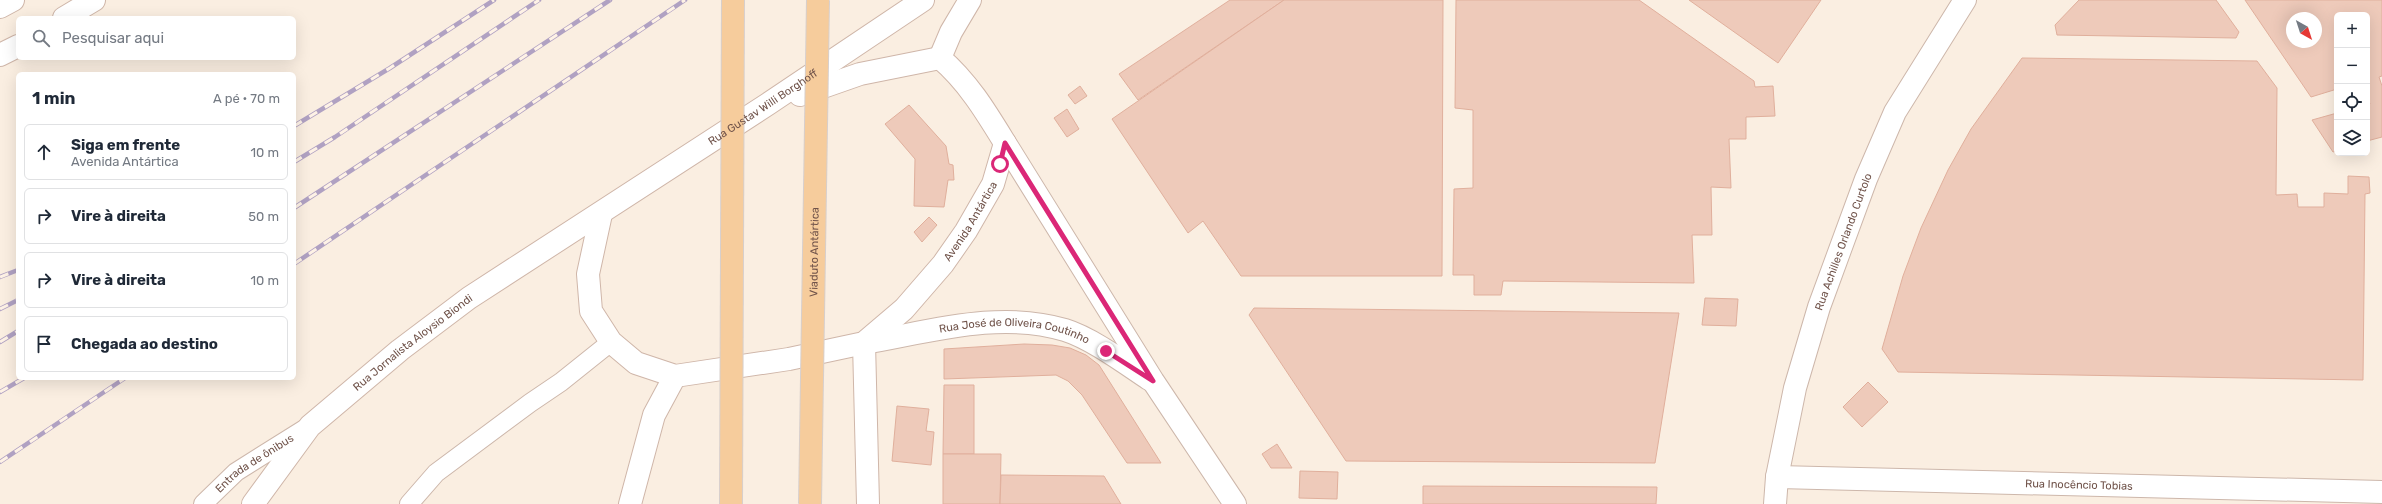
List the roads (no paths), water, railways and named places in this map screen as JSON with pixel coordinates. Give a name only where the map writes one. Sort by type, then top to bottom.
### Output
[{"type":"main road","points":[[731,504],[733,0]]},
{"type":"main road","name":"Viaduto Antártica","points":[[810,504],[818,0]]},
{"type":"street","points":[[0,7],[13,0]]},
{"type":"street","points":[[67,16],[94,0]]},
{"type":"street","name":"Rua Gustav Willi Borghoff","points":[[601,214],[923,0]]},
{"type":"street","points":[[940,58],[951,32],[970,0]]},
{"type":"street","name":"Rua Achilles Orlando Curtolo","points":[[1775,504],[1777,477],[1795,388],[1819,307],[1866,179],[1895,112],[1965,0]]},
{"type":"street","points":[[0,55],[16,47]]},
{"type":"street","points":[[768,104],[816,90],[860,74],[940,58]]},
{"type":"street","points":[[940,58],[956,72],[976,96],[1005,143]]},
{"type":"street","name":"Avenida Antártica","points":[[675,376],[789,359],[864,343],[904,308],[943,264],[993,184],[1005,143]]},
{"type":"street","name":"Rua José de Oliveira Coutinho","points":[[1005,143],[1153,381],[1235,504]]},
{"type":"street","points":[[601,214],[588,274],[591,311],[611,342],[636,363],[675,376],[654,415],[630,504]]},
{"type":"street","name":"Rua Jornalista Aloysio Biondi","points":[[253,504],[310,426],[400,350],[469,298],[601,214]]},
{"type":"street","name":"Rua José de Oliveira Coutinho","points":[[864,343],[991,321],[1029,322],[1066,330],[1106,351],[1153,381]]},
{"type":"street","points":[[864,343],[868,504]]},
{"type":"street","name":"Rua Inocêncio Tobias","points":[[1777,477],[2382,492]]},
{"type":"lane","points":[[409,504],[436,473],[530,403],[561,382],[611,342]]},
{"type":"lane","name":"Entrada de ônibus","points":[[203,504],[236,472],[310,426]]},
{"type":"railway","points":[[296,125],[390,68],[494,0]]},
{"type":"railway","points":[[296,161],[335,137],[539,0]]},
{"type":"railway","points":[[296,207],[610,0]]},
{"type":"railway","points":[[296,263],[685,0]]},
{"type":"railway","points":[[0,277],[16,271]]},
{"type":"railway","points":[[0,309],[16,301]]},
{"type":"railway","points":[[0,342],[16,332]]},
{"type":"railway","points":[[0,392],[21,380]]},
{"type":"railway","points":[[0,462],[122,380]]}]
